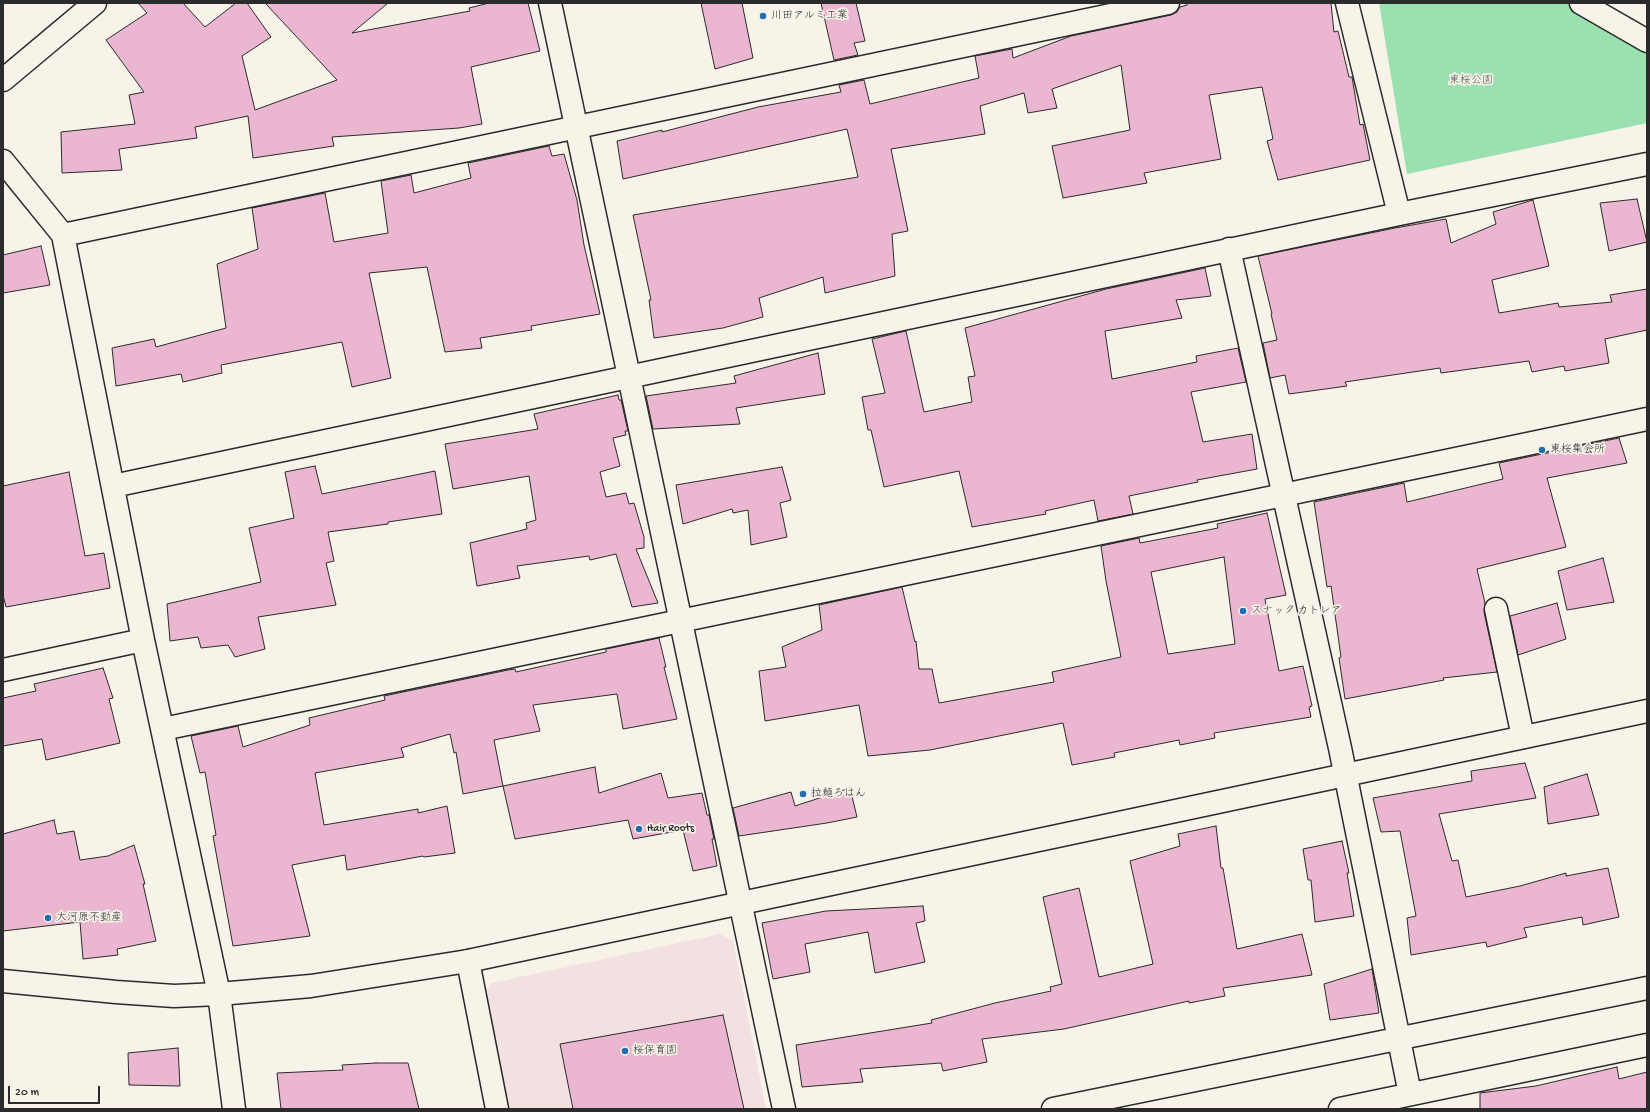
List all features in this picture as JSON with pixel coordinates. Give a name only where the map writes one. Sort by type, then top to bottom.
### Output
[{"type":"street","points":[[3,79],[95,3]]},
{"type":"street","points":[[550,3],[784,1109]]},
{"type":"street","points":[[63,235],[1168,3]]},
{"type":"street","points":[[1347,3],[1399,214]]},
{"type":"street","points":[[1581,3],[1647,41]]},
{"type":"street","points":[[3,162],[63,235],[143,640],[219,994],[234,1109]]},
{"type":"street","points":[[113,486],[1229,249],[1647,164]]},
{"type":"street","points":[[1229,249],[1346,776],[1410,1094]]},
{"type":"street","points":[[163,729],[1647,419]]},
{"type":"street","points":[[1496,609],[1523,737]]},
{"type":"street","points":[[3,670],[143,640]]},
{"type":"street","points":[[3,981],[174,996],[219,994],[311,986],[468,961],[1647,711]]},
{"type":"street","points":[[468,961],[497,1109]]},
{"type":"street","points":[[1053,1109],[1647,988]]},
{"type":"street","points":[[1340,1109],[1647,1045]]},
{"type":"shaded area","name":"桜保育園","points":[[720,934],[733,941],[766,1109],[509,1109],[484,993],[492,983]]},
{"type":"green space","name":"東桜公園","points":[[1379,3],[1569,3],[1647,48],[1647,123],[1407,174]]},
{"type":"building","points":[[138,3],[183,3],[205,27],[236,3],[247,3],[271,37],[242,56],[255,110],[337,80],[265,3],[388,3],[352,33],[470,11],[469,8],[489,3],[528,3],[540,51],[471,67],[482,124],[459,128],[332,137],[334,146],[253,158],[248,116],[195,127],[197,138],[119,149],[122,170],[62,173],[61,132],[135,124],[129,95],[144,92],[106,40],[147,13]]},
{"type":"building","points":[[701,3],[742,3],[753,58],[715,69]]},
{"type":"building","points":[[821,3],[856,3],[865,41],[854,43],[858,55],[834,60]]},
{"type":"building","points":[[1187,3],[1331,3],[1334,32],[1338,31],[1349,77],[1352,77],[1360,125],[1363,124],[1370,160],[1278,180],[1267,141],[1273,139],[1262,87],[1209,95],[1221,159],[1144,173],[1147,183],[1063,198],[1052,146],[1130,130],[1121,65],[1052,89],[1057,108],[1028,113],[1024,93],[980,106],[985,134],[891,149],[908,231],[892,234],[895,276],[825,293],[823,277],[759,298],[763,317],[723,328],[654,338],[649,300],[651,300],[633,215],[858,177],[847,129],[623,179],[617,141],[662,130],[662,132],[758,107],[841,92],[839,85],[864,80],[870,104],[979,78],[975,56],[1012,49],[1013,58],[1071,36],[1171,15],[1177,12],[1180,7],[1187,5]]},
{"type":"building","points":[[549,146],[552,156],[564,154],[577,200],[584,245],[600,314],[531,326],[532,330],[480,338],[482,348],[445,352],[427,267],[369,273],[391,378],[352,387],[342,342],[221,365],[222,373],[183,382],[181,374],[116,386],[112,348],[154,339],[156,347],[226,328],[217,264],[258,249],[252,208],[325,193],[334,242],[388,233],[381,181],[411,175],[414,193],[471,178],[468,163]]},
{"type":"building","points":[[1637,199],[1647,242],[1609,251],[1600,203]]},
{"type":"building","points":[[1533,200],[1549,266],[1492,280],[1499,313],[1558,303],[1559,307],[1612,302],[1610,295],[1647,289],[1647,330],[1605,339],[1609,363],[1565,371],[1564,366],[1532,372],[1529,361],[1441,373],[1440,368],[1345,382],[1347,386],[1289,394],[1285,375],[1270,378],[1263,343],[1277,340],[1258,256],[1446,219],[1451,243],[1496,224],[1493,212]]},
{"type":"building","points":[[41,246],[50,285],[3,293],[3,255]]},
{"type":"building","points":[[1205,268],[1211,296],[1176,300],[1182,318],[1105,331],[1112,379],[1197,362],[1196,356],[1238,348],[1246,382],[1191,392],[1203,442],[1252,434],[1257,469],[1197,480],[1198,482],[1129,496],[1133,514],[1098,521],[1094,500],[1045,511],[1046,514],[972,527],[959,471],[884,487],[871,430],[868,430],[862,397],[885,393],[872,339],[906,331],[924,412],[972,402],[968,377],[975,376],[965,328],[1106,289]]},
{"type":"building","points":[[818,353],[825,394],[736,408],[740,424],[653,429],[646,396],[736,383],[734,376]]},
{"type":"building","points":[[618,395],[619,400],[621,400],[628,431],[625,431],[626,435],[613,438],[620,466],[600,472],[606,497],[626,493],[629,504],[634,503],[644,537],[644,548],[636,549],[658,603],[632,607],[616,554],[590,560],[589,556],[517,566],[520,578],[477,586],[470,543],[527,529],[526,523],[536,520],[529,476],[453,489],[445,444],[538,429],[534,414]]},
{"type":"building","points":[[1619,438],[1627,463],[1547,478],[1566,547],[1477,569],[1485,603],[1484,612],[1497,672],[1443,678],[1444,680],[1345,699],[1331,586],[1327,587],[1314,502],[1404,483],[1407,502],[1503,479],[1499,463]]},
{"type":"building","points":[[315,466],[322,494],[435,471],[442,514],[388,522],[388,524],[328,532],[334,561],[326,563],[336,605],[258,617],[265,649],[235,657],[228,645],[201,648],[198,637],[170,641],[167,604],[261,582],[249,528],[294,518],[285,472]]},
{"type":"building","points":[[782,467],[791,500],[780,503],[787,537],[751,545],[748,510],[733,513],[732,509],[683,524],[676,485]]},
{"type":"building","points":[[69,472],[85,556],[104,553],[110,588],[6,607],[3,595],[3,486]]},
{"type":"building","points":[[1267,513],[1286,595],[1265,599],[1279,671],[1303,666],[1312,706],[1309,707],[1311,717],[1214,733],[1215,738],[1180,745],[1179,740],[1114,753],[1115,757],[1072,765],[1063,723],[930,750],[868,756],[859,705],[765,721],[759,671],[786,667],[782,647],[822,630],[819,605],[902,587],[915,642],[916,641],[919,669],[932,669],[939,703],[1054,682],[1052,672],[1121,657],[1106,581],[1101,546],[1139,538],[1140,543],[1218,528],[1217,524]],"holes":[[[1224,557],[1235,644],[1168,654],[1151,572]]]},
{"type":"building","points":[[1603,558],[1614,602],[1567,610],[1558,571]]},
{"type":"building","points":[[1557,603],[1566,639],[1518,655],[1510,616]]},
{"type":"building","points":[[659,638],[666,667],[664,667],[677,719],[623,729],[617,694],[533,705],[540,731],[494,740],[503,786],[463,794],[456,752],[454,753],[450,734],[401,748],[404,757],[315,773],[324,825],[418,809],[418,813],[447,806],[455,853],[423,856],[347,870],[345,855],[292,865],[310,936],[233,946],[213,836],[216,835],[205,772],[200,773],[191,736],[238,726],[243,747],[310,725],[309,718],[385,700],[384,696],[508,670],[515,669],[516,672],[606,652],[606,649]]},
{"type":"building","points":[[103,668],[113,698],[109,699],[120,743],[46,760],[42,739],[3,746],[3,698],[36,691],[34,684]]},
{"type":"building","points":[[1525,763],[1536,798],[1439,814],[1452,861],[1458,860],[1466,897],[1520,886],[1566,873],[1566,876],[1608,868],[1619,917],[1583,925],[1582,917],[1524,928],[1527,937],[1487,947],[1486,942],[1411,955],[1407,918],[1416,916],[1400,831],[1381,832],[1373,798],[1472,781],[1471,771]]},
{"type":"building","points":[[595,767],[599,793],[661,773],[668,798],[702,793],[707,815],[709,815],[714,839],[712,839],[717,866],[693,871],[683,830],[633,839],[628,820],[515,839],[503,786]]},
{"type":"building","points":[[1587,774],[1599,815],[1548,824],[1544,787]]},
{"type":"building","points":[[850,788],[857,817],[739,836],[733,808],[791,792],[795,806]]},
{"type":"building","points":[[54,820],[57,834],[74,831],[80,860],[108,856],[134,845],[145,884],[143,884],[156,941],[117,949],[118,955],[83,959],[80,922],[3,931],[3,834]]},
{"type":"building","points":[[1216,826],[1221,868],[1223,868],[1237,949],[1302,934],[1312,975],[1223,988],[1225,996],[1189,1003],[1189,1001],[1064,1029],[982,1039],[987,1062],[943,1071],[941,1063],[860,1069],[863,1082],[802,1087],[796,1045],[932,1023],[931,1020],[995,1003],[1051,991],[1050,987],[1062,984],[1043,897],[1079,888],[1099,977],[1153,964],[1130,861],[1180,846],[1178,834]]},
{"type":"building","points":[[1342,841],[1349,873],[1347,873],[1354,916],[1315,922],[1311,880],[1308,880],[1303,849]]},
{"type":"building","points":[[923,906],[925,921],[916,923],[925,962],[875,973],[868,932],[805,944],[810,972],[773,979],[762,923],[826,911]]},
{"type":"building","points":[[1372,969],[1379,1013],[1330,1020],[1324,984]]},
{"type":"building","points":[[723,1015],[744,1109],[573,1109],[560,1044]]},
{"type":"building","points":[[178,1048],[180,1086],[129,1085],[128,1053]]},
{"type":"building","points":[[408,1063],[419,1109],[281,1109],[277,1073],[343,1070],[342,1065]]},
{"type":"building","points":[[1617,1067],[1619,1079],[1647,1072],[1647,1109],[1480,1109],[1480,1093],[1536,1086]]},
{"type":"place","name":"川田アルミ工業","points":[[763,16]]},
{"type":"place","name":"東桜集会所","points":[[1542,450]]},
{"type":"place","name":"スナック カトレア","points":[[1243,611]]},
{"type":"place","name":"拉麺ろはん","points":[[803,794]]},
{"type":"place","name":"Hair Roots","points":[[639,829]]},
{"type":"place","name":"大河原不動産","points":[[48,918]]},
{"type":"place","name":"桜保育園","points":[[625,1051]]}]
